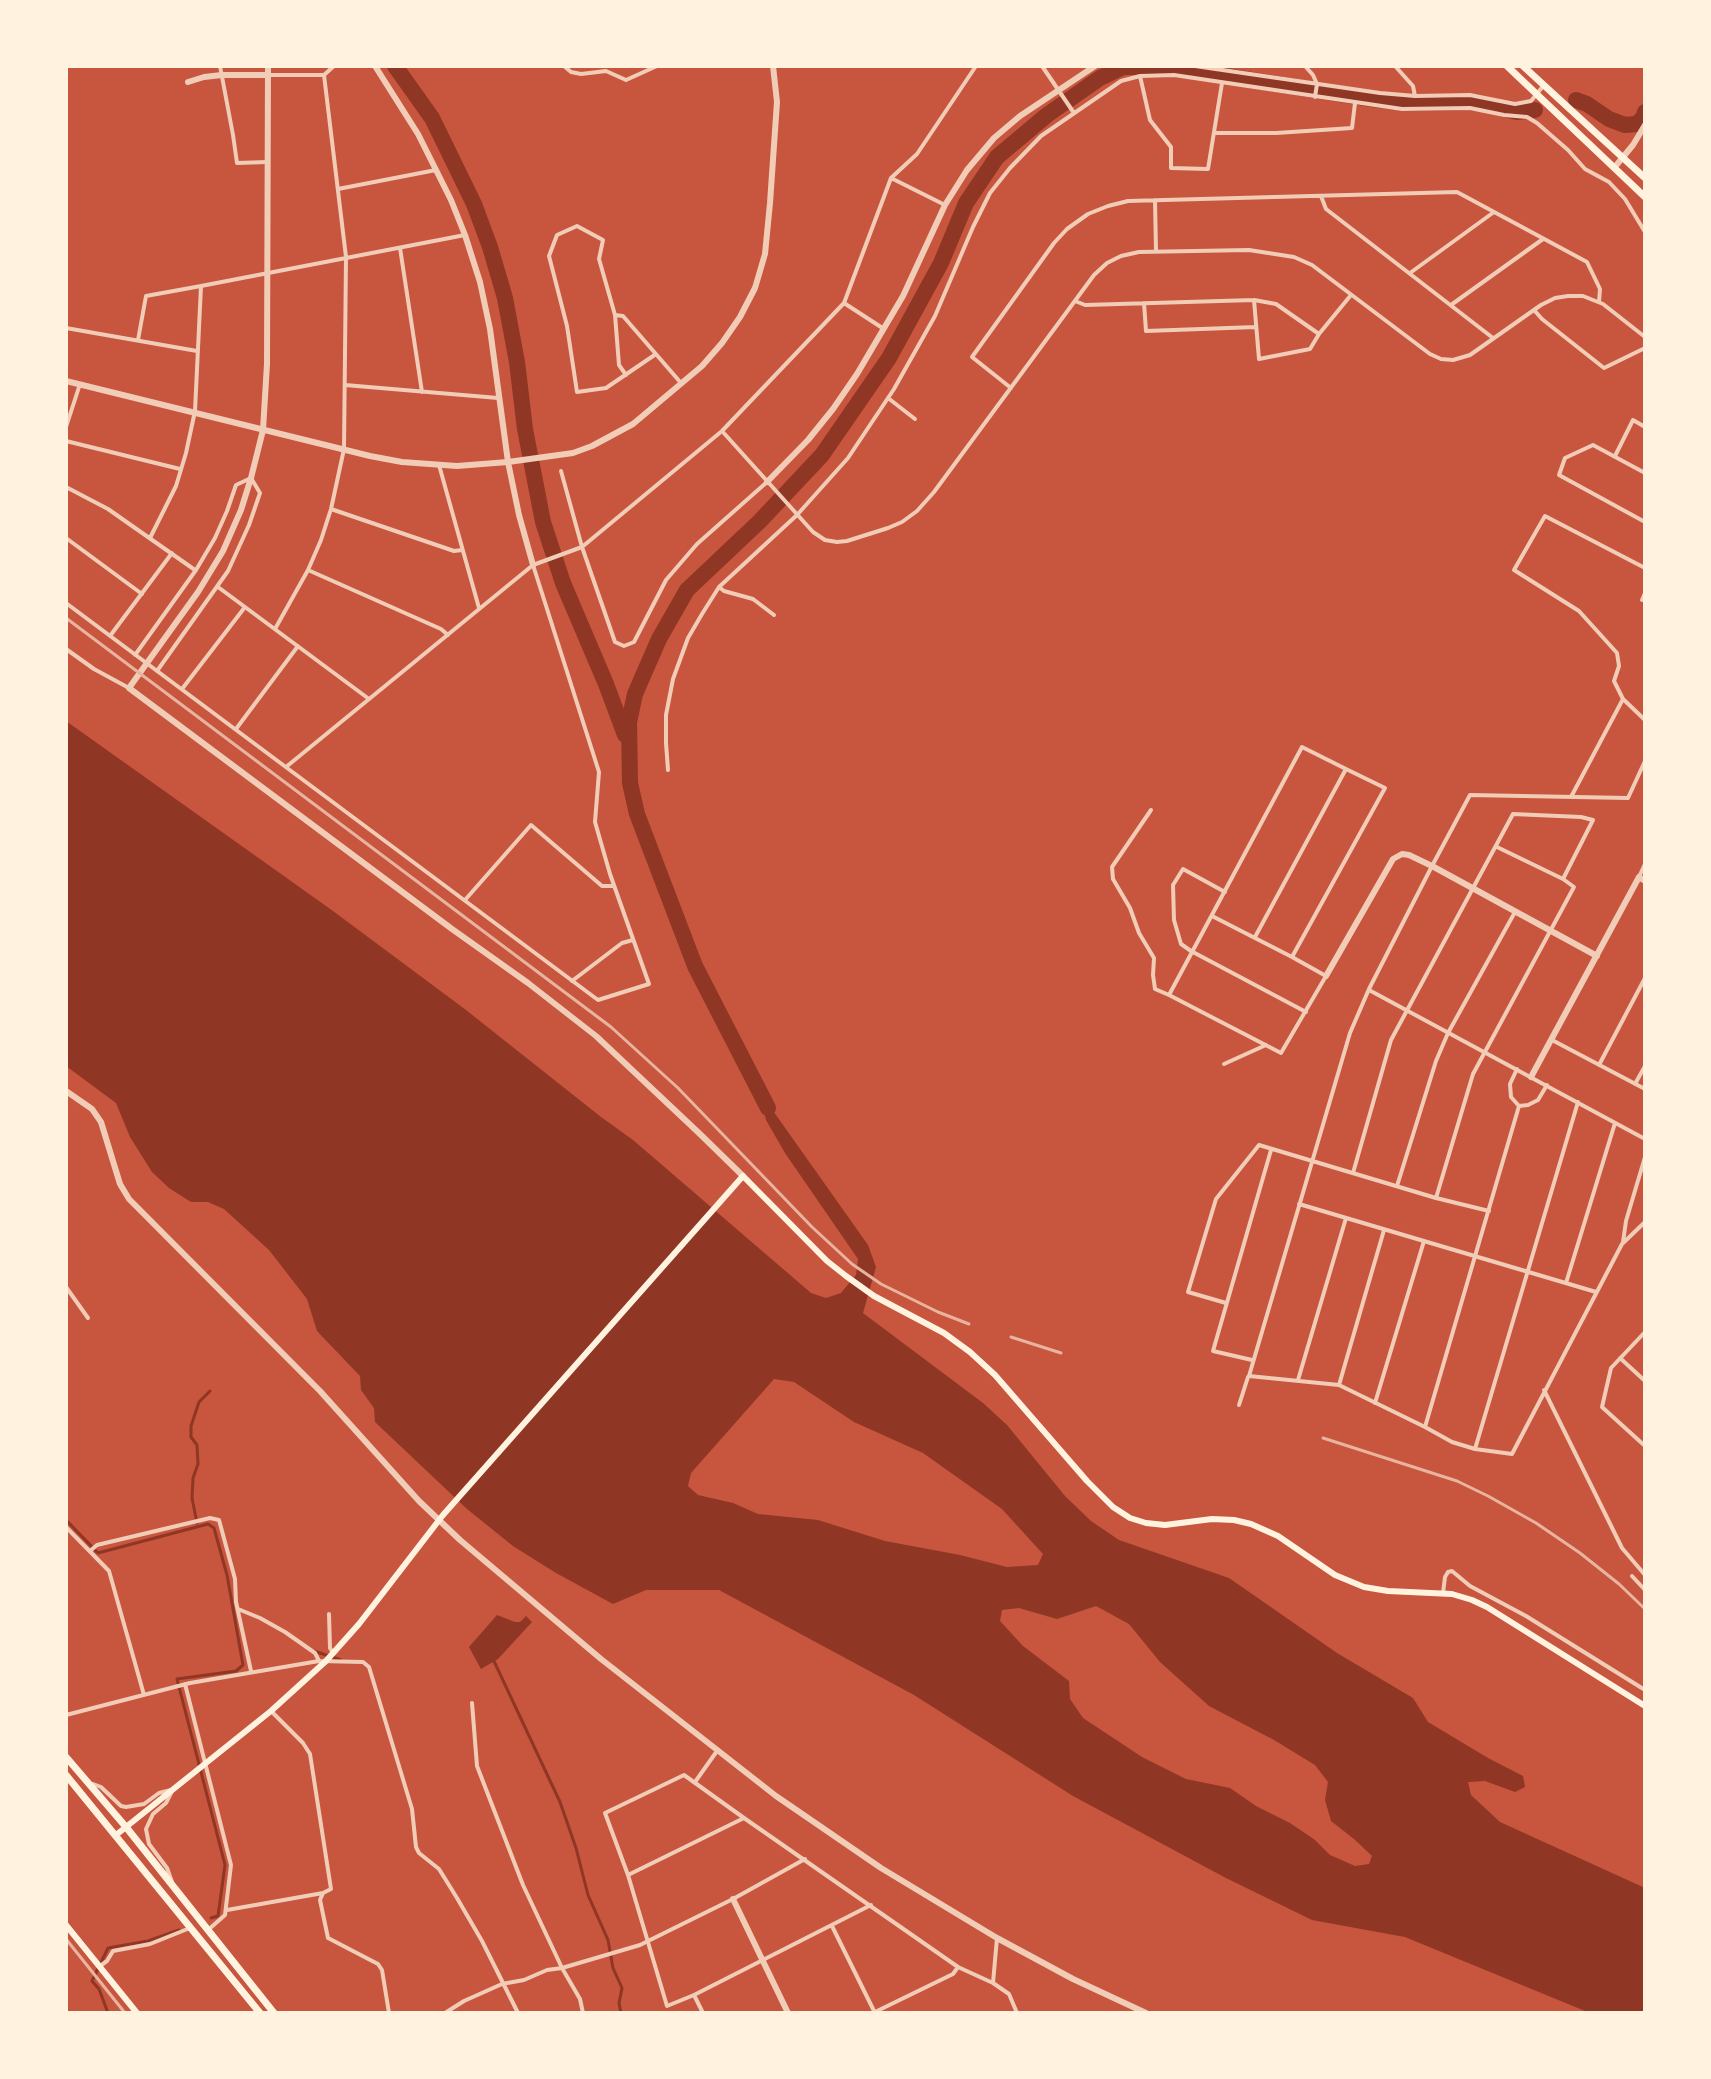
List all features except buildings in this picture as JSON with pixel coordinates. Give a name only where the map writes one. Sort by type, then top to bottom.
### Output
[{"type":"main road","points":[[1507,66],[1645,197]]},
{"type":"main road","points":[[1523,66],[1645,178]]},
{"type":"main road","points":[[116,1835],[271,1711],[333,1653],[359,1624],[438,1520],[743,1176],[827,1261],[846,1276],[874,1296],[944,1333],[970,1352],[995,1375],[1087,1481],[1113,1507],[1130,1518],[1165,1525],[1212,1519],[1251,1524],[1278,1536],[1335,1575],[1356,1584],[1388,1591],[1443,1594],[1472,1600],[1645,1706]]},
{"type":"main road","points":[[66,1757],[126,1827],[274,2013]]},
{"type":"main road","points":[[66,1775],[260,2013]]},
{"type":"main road","points":[[66,1926],[137,2013]]},
{"type":"street","points":[[220,66],[237,163],[267,162]]},
{"type":"street","points":[[129,688],[198,592],[223,551],[241,510],[263,430],[267,364],[268,66]]},
{"type":"street","points":[[188,82],[222,75],[324,75],[334,66]]},
{"type":"street","points":[[66,603],[598,1000],[649,984],[595,822],[599,772],[519,515],[480,282],[465,235],[436,170],[418,134],[375,66]]},
{"type":"street","points":[[564,66],[571,72],[581,74],[606,71],[626,80],[657,66]]},
{"type":"street","points":[[66,381],[402,462],[439,465],[511,462],[573,453],[613,437],[702,366],[740,317],[755,288],[765,254],[777,102],[773,66]]},
{"type":"street","points":[[286,767],[536,564],[582,547],[722,431],[844,303],[891,178],[917,154],[976,66]]},
{"type":"street","points":[[1042,66],[1073,111]]},
{"type":"street","points":[[561,471],[582,547],[615,642],[624,646],[634,642],[666,580],[697,544],[770,485],[833,409],[903,296],[945,205],[967,170],[994,138],[1020,116],[1095,66]]},
{"type":"street","points":[[1195,66],[1316,86],[1415,96],[1470,95],[1515,104],[1531,101],[1544,85]]},
{"type":"street","points":[[1305,66],[1313,75],[1315,96]]},
{"type":"street","points":[[1395,66],[1413,86],[1415,96]]},
{"type":"street","points":[[275,629],[308,570],[331,509],[344,449],[346,257],[324,75]]},
{"type":"street","points":[[668,770],[666,715],[673,679],[688,638],[719,587],[848,458],[888,398],[935,316],[990,193],[1041,136],[1073,111],[1121,81],[1140,76],[1174,75],[1402,109],[1470,108],[1527,117],[1568,150],[1585,169],[1609,182],[1625,199],[1645,232]]},
{"type":"street","points":[[1140,76],[1150,120],[1171,147],[1171,168],[1208,169],[1222,83]]},
{"type":"street","points":[[1214,133],[1352,128],[1355,103]]},
{"type":"street","points":[[1614,168],[1645,125]]},
{"type":"street","points":[[338,189],[436,170]]},
{"type":"street","points":[[891,178],[945,205]]},
{"type":"street","points":[[1011,388],[972,357],[1067,229],[1088,214],[1128,201],[1457,192],[1587,262],[1600,289],[1599,302]]},
{"type":"street","points":[[1321,196],[1326,209],[1494,338]]},
{"type":"street","points":[[1155,200],[1156,251]]},
{"type":"street","points":[[1410,273],[1494,212]]},
{"type":"street","points":[[626,375],[619,365],[615,315],[599,259],[603,240],[577,226],[557,235],[549,256],[567,326],[577,392],[606,388],[626,375],[656,354]]},
{"type":"street","points":[[138,340],[146,296],[465,235]]},
{"type":"street","points":[[1451,305],[1544,239]]},
{"type":"street","points":[[399,247],[422,392]]},
{"type":"street","points":[[722,431],[795,513],[825,540],[847,541],[902,522],[934,492],[1094,275],[1107,263],[1139,252],[1249,250],[1294,257],[1312,265],[1430,354],[1441,359],[1453,360],[1470,355],[1534,310],[1555,298],[1568,296],[1583,296],[1599,302],[1645,337]]},
{"type":"street","points":[[150,538],[164,513],[181,469],[195,411],[201,286]]},
{"type":"street","points":[[1254,300],[1259,359],[1310,349],[1351,295]]},
{"type":"street","points":[[1075,301],[1085,305],[1254,300],[1276,304],[1319,334]]},
{"type":"street","points":[[844,303],[884,329]]},
{"type":"street","points":[[1144,303],[1146,331],[1256,327]]},
{"type":"street","points":[[1534,310],[1604,368],[1645,348]]},
{"type":"street","points":[[615,315],[623,316],[681,383]]},
{"type":"street","points":[[66,328],[197,351]]},
{"type":"street","points":[[66,427],[80,384]]},
{"type":"street","points":[[345,385],[499,397]]},
{"type":"street","points":[[888,398],[915,419]]},
{"type":"street","points":[[1614,457],[1633,420],[1645,427]]},
{"type":"street","points":[[66,441],[181,469]]},
{"type":"street","points":[[1645,473],[1593,445],[1565,458],[1559,475],[1645,522]]},
{"type":"street","points":[[439,465],[479,608]]},
{"type":"street","points":[[135,655],[196,570],[215,538],[236,485],[251,478]]},
{"type":"street","points":[[157,671],[218,587],[244,536],[260,493],[251,478]]},
{"type":"street","points":[[66,487],[108,509],[196,570]]},
{"type":"street","points":[[331,509],[454,551],[463,549]]},
{"type":"street","points":[[1645,568],[1545,516],[1514,570],[1579,611],[1617,653],[1619,666],[1614,681],[1623,699],[1645,720]]},
{"type":"street","points":[[66,538],[142,594]]},
{"type":"street","points":[[110,636],[172,553]]},
{"type":"street","points":[[308,570],[441,629],[448,635]]},
{"type":"street","points":[[218,587],[369,699]]},
{"type":"street","points":[[719,587],[753,599],[774,615]]},
{"type":"street","points":[[1642,600],[1645,593]]},
{"type":"street","points":[[182,689],[245,607]]},
{"type":"street","points":[[236,729],[298,646]]},
{"type":"street","points":[[66,649],[129,688],[528,983],[596,1036],[743,1176]]},
{"type":"street","points":[[1571,797],[1623,699]]},
{"type":"street","points":[[1169,995],[1302,747],[1385,788],[1292,957]]},
{"type":"street","points":[[1239,1405],[1350,1033],[1369,989],[1470,795],[1628,798],[1645,761]]},
{"type":"street","points":[[1255,937],[1346,769]]},
{"type":"street","points":[[1151,810],[1112,867],[1113,879],[1154,958],[1155,989],[1281,1053],[1393,859],[1402,854],[1432,866],[1597,956]]},
{"type":"street","points":[[1353,1173],[1391,1040],[1513,814],[1593,820],[1563,879]]},
{"type":"street","points":[[465,900],[531,825],[602,886],[614,886]]},
{"type":"street","points":[[1436,1198],[1473,1074],[1574,887],[1496,847]]},
{"type":"street","points":[[1531,1077],[1642,879],[1645,864]]},
{"type":"street","points":[[1225,892],[1183,869],[1173,885],[1174,920],[1181,944],[1306,1012]]},
{"type":"street","points":[[1397,1186],[1436,1061],[1448,1033],[1515,912]]},
{"type":"street","points":[[1212,916],[1326,976]]},
{"type":"street","points":[[572,981],[622,943],[633,939]]},
{"type":"street","points":[[1599,1065],[1645,978]]},
{"type":"street","points":[[1369,989],[1645,1139]]},
{"type":"street","points":[[1552,1040],[1645,1089]]},
{"type":"street","points":[[1224,1064],[1266,1045]]},
{"type":"street","points":[[1635,1084],[1645,1066]]},
{"type":"street","points":[[1517,1069],[1510,1084],[1511,1097],[1519,1106]]},
{"type":"street","points":[[1519,1106],[1538,1100],[1547,1085]]},
{"type":"street","points":[[66,1091],[92,1109],[101,1122],[120,1184],[129,1199],[320,1391],[438,1520],[601,1659],[776,1796],[881,1868],[997,1938],[1073,1979],[1146,2013]]},
{"type":"street","points":[[1475,1449],[1578,1102]]},
{"type":"street","points":[[1425,1427],[1519,1106]]},
{"type":"street","points":[[1566,1283],[1615,1123]]},
{"type":"street","points":[[1226,1303],[1188,1292],[1216,1199],[1259,1145],[1489,1211]]},
{"type":"street","points":[[1252,1360],[1213,1351],[1271,1149]]},
{"type":"street","points":[[1622,1244],[1645,1157]]},
{"type":"street","points":[[1299,1204],[1596,1292]]},
{"type":"street","points":[[1298,1380],[1346,1218]]},
{"type":"street","points":[[1249,1376],[1339,1385],[1452,1442],[1512,1454],[1622,1244],[1645,1222]]},
{"type":"street","points":[[1339,1385],[1385,1229]]},
{"type":"street","points":[[1375,1403],[1424,1241]]},
{"type":"street","points":[[66,1287],[88,1318]]},
{"type":"street","points":[[1645,1332],[1611,1368],[1602,1407],[1645,1446]]},
{"type":"street","points":[[1620,1358],[1645,1381]]},
{"type":"street","points":[[1544,1390],[1622,1548],[1645,1575]]},
{"type":"street","points":[[90,1551],[97,1545],[210,1518],[219,1520],[235,1579],[251,1672]]},
{"type":"street","points":[[66,1527],[109,1571],[144,1695]]},
{"type":"street","points":[[1443,1594],[1445,1577],[1452,1571],[1470,1586],[1526,1616],[1645,1690]]},
{"type":"street","points":[[1632,1576],[1645,1590]]},
{"type":"street","points":[[238,1609],[285,1632],[323,1661]]},
{"type":"street","points":[[329,1614],[330,1648],[333,1653]]},
{"type":"street","points":[[66,1715],[185,1684],[251,1672],[323,1661],[363,1662],[369,1667],[412,1809],[416,1847],[439,1869],[482,1941],[518,2013]]},
{"type":"street","points":[[185,1684],[231,1865],[225,1915],[208,1930]]},
{"type":"street","points":[[472,1703],[477,1766],[523,1885],[580,1999],[583,2013]]},
{"type":"street","points":[[226,1910],[331,1889],[310,1754],[271,1711]]},
{"type":"street","points":[[695,1783],[717,1751]]},
{"type":"street","points":[[871,1905],[667,2006],[628,1875],[605,1813],[684,1775],[871,1905],[958,1967],[1009,1994],[1017,2013]]},
{"type":"street","points":[[87,1782],[101,1787],[126,1807],[144,1804],[159,1793],[173,1789]]},
{"type":"street","points":[[173,1789],[166,1803],[153,1814],[146,1829],[149,1844],[167,1868],[174,1888]]},
{"type":"street","points":[[628,1875],[744,1818]]},
{"type":"street","points":[[445,2013],[502,1984],[640,1945],[805,1859]]},
{"type":"street","points":[[323,1893],[320,1900],[328,1938],[378,1964],[382,1970],[389,2013]]},
{"type":"street","points":[[733,1899],[788,2013]]},
{"type":"street","points":[[832,1926],[875,2012],[953,1974],[958,1967]]},
{"type":"street","points":[[100,1966],[113,1951],[150,1944],[190,1928]]},
{"type":"street","points":[[993,1983],[997,1938]]},
{"type":"street","points":[[694,1995],[703,2013]]},
{"type":"shaded area","points":[[66,721],[466,1010],[633,1140],[811,1293],[826,1298],[841,1293],[856,1275],[858,1259],[785,1153],[766,1120],[759,1091],[868,1245],[876,1267],[863,1313],[983,1403],[1007,1425],[1065,1496],[1091,1521],[1119,1540],[1229,1578],[1337,1653],[1413,1698],[1428,1722],[1523,1776],[1525,1787],[1515,1792],[1485,1781],[1468,1782],[1471,1795],[1500,1822],[1645,1888],[1645,2013],[1590,2013],[1405,1937],[1312,1920],[1073,1796],[914,1695],[719,1590],[646,1590],[613,1604],[556,1573],[513,1546],[467,1509],[375,1422],[374,1408],[361,1390],[360,1376],[317,1331],[307,1299],[269,1250],[224,1209],[208,1202],[191,1202],[169,1188],[152,1172],[130,1137],[116,1103],[66,1066]],"holes":[[[774,1379],[794,1382],[854,1422],[923,1453],[1002,1509],[1043,1554],[1038,1565],[1007,1567],[885,1541],[818,1520],[758,1514],[733,1503],[698,1495],[688,1486],[691,1473]],[[1096,1606],[1129,1624],[1160,1662],[1209,1706],[1315,1765],[1328,1782],[1325,1800],[1331,1821],[1372,1856],[1369,1864],[1355,1866],[1330,1855],[1290,1823],[1256,1806],[1230,1788],[1186,1779],[1142,1757],[1083,1718],[1070,1699],[1069,1681],[1023,1646],[1000,1621],[1002,1610],[1019,1608],[1057,1619]]]},
{"type":"shaded area","points":[[497,1615],[515,1622],[526,1616],[532,1622],[498,1659],[481,1669],[469,1647]]},
{"type":"waterway","points":[[395,66],[432,118],[474,204],[490,247],[505,298],[543,522],[563,583],[625,735]]},
{"type":"waterway","points":[[768,1108],[695,966],[637,814],[630,783],[629,722],[635,694],[659,639],[687,590],[760,521],[822,455],[889,358],[941,263],[966,203],[997,157],[1047,115],[1100,78],[1123,67],[1188,70],[1405,103],[1475,102],[1517,112],[1535,110]]},
{"type":"waterway","points":[[1576,100],[1625,125],[1636,124],[1645,112]]},
{"type":"waterway","points":[[197,1523],[192,1498],[193,1478],[198,1464],[197,1445],[191,1437],[191,1426],[199,1402],[210,1391]]},
{"type":"waterway","points":[[66,1520],[98,1553],[208,1524],[214,1528],[227,1575],[243,1665],[236,1671],[177,1679],[225,1865],[218,1916],[211,1918]]},
{"type":"waterway","points":[[314,1651],[341,1660]]},
{"type":"waterway","points":[[493,1659],[560,1802],[588,1895],[608,1940],[613,1968],[622,1988],[621,2013]]},
{"type":"waterway","points":[[108,2013],[99,1989],[92,1981],[108,1948],[148,1941],[179,1930]]},
{"type":"railway","points":[[66,618],[611,1027],[678,1088],[812,1227],[852,1264],[881,1284],[969,1324]]},
{"type":"railway","points":[[1011,1337],[1061,1353]]},
{"type":"railway","points":[[1323,1438],[1457,1481],[1488,1496],[1580,1553],[1645,1609]]},
{"type":"railway","points":[[66,1939],[125,2013]]}]
